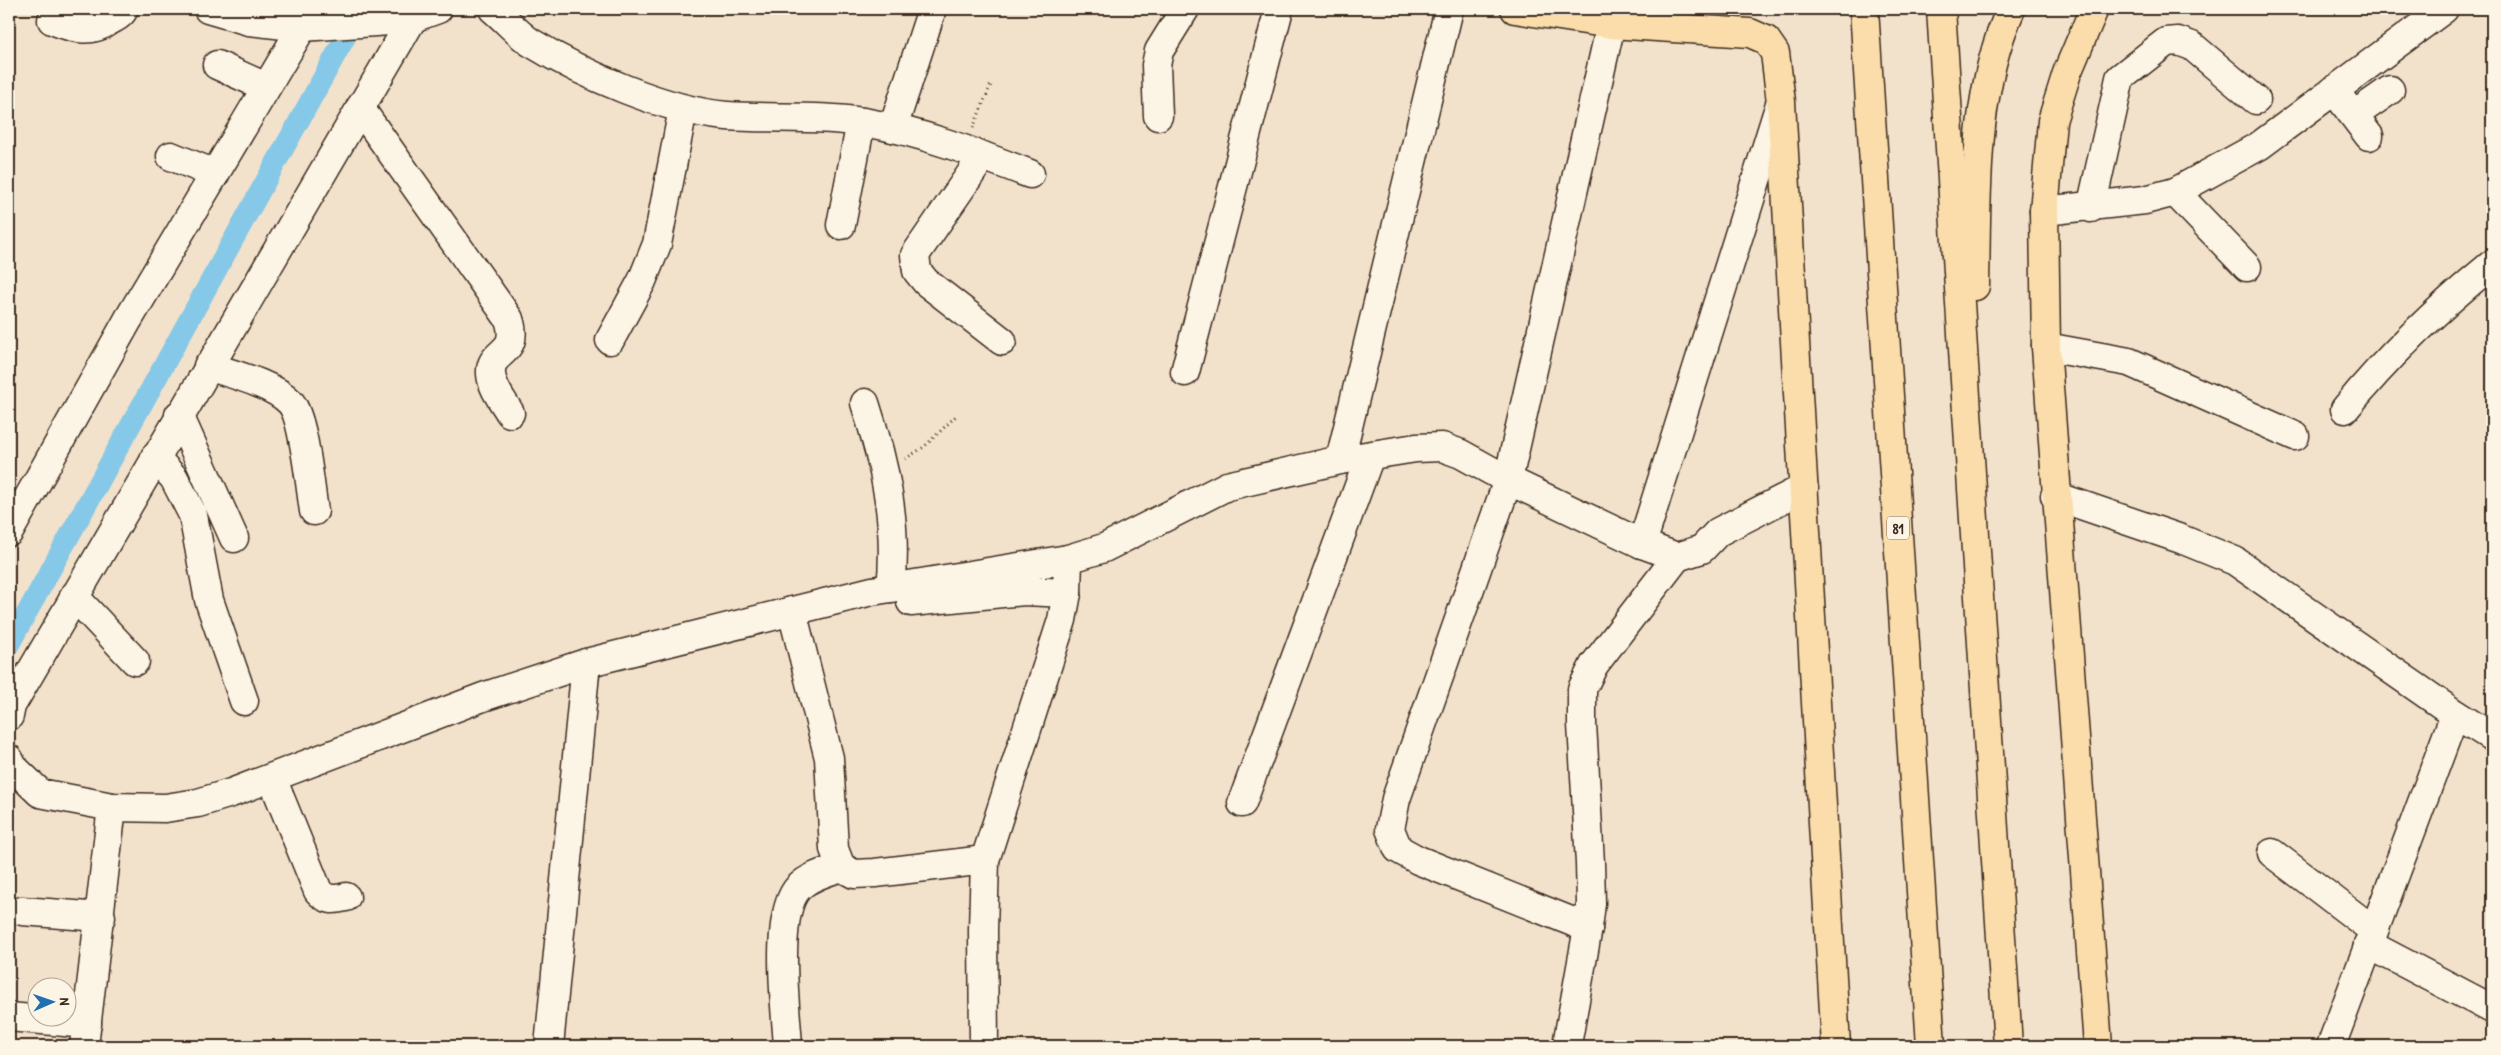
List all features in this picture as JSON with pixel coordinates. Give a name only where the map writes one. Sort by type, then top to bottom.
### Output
[{"type":"main road","points":[[1515,9],[1611,24],[1750,33],[1766,40],[1775,53],[1781,102],[1836,1046]]},
{"type":"main road","name":"81","points":[[1864,9],[1931,1046]]},
{"type":"main road","points":[[1941,9],[2008,1046]]},
{"type":"main road","points":[[1972,490],[1979,151],[1984,107],[1993,62],[2010,9]]},
{"type":"main road","points":[[2094,9],[2066,73],[2052,121],[2044,211],[2046,347],[2055,496],[2098,1046]]},
{"type":"street","points":[[52,20],[75,29],[99,28],[122,14],[124,9]]},
{"type":"street","points":[[208,9],[249,21],[402,20],[438,9]]},
{"type":"street","points":[[493,9],[528,41],[570,64],[625,88],[683,108],[725,116],[861,122],[893,128],[973,153],[1030,174]]},
{"type":"street","points":[[893,128],[932,9]]},
{"type":"street","points":[[1158,116],[1156,65],[1159,51],[1185,9]]},
{"type":"street","points":[[1185,372],[1278,9]]},
{"type":"street","points":[[1340,460],[1449,9]]},
{"type":"street","points":[[2044,211],[2091,208],[2145,200],[2175,192],[2259,146],[2444,9]]},
{"type":"street","points":[[9,532],[128,320],[266,87],[313,20]]},
{"type":"street","points":[[9,716],[11,706],[74,596],[360,108],[402,20]]},
{"type":"street","points":[[1588,928],[1418,860],[1398,849],[1390,829],[1396,799],[1508,480],[1611,24]]},
{"type":"street","points":[[2091,208],[2120,78],[2166,42],[2178,42],[2192,46],[2256,100]]},
{"type":"street","points":[[217,65],[266,87]]},
{"type":"street","points":[[2334,90],[2362,126],[2390,90]]},
{"type":"street","points":[[1642,544],[1781,102]]},
{"type":"street","points":[[360,108],[509,318],[513,331],[511,344],[493,362],[491,373],[495,387],[510,413]]},
{"type":"street","points":[[610,340],[642,281],[657,244],[683,108]]},
{"type":"street","points":[[840,225],[861,122]]},
{"type":"street","points":[[973,153],[915,255],[917,271],[926,282],[1002,342]]},
{"type":"street","points":[[171,156],[215,174]]},
{"type":"street","points":[[2175,192],[2247,267]]},
{"type":"street","points":[[2345,409],[2402,343],[2453,296],[2492,264]]},
{"type":"street","points":[[2046,347],[2129,362],[2295,436]]},
{"type":"street","points":[[208,366],[257,383],[290,402],[298,419],[314,511]]},
{"type":"street","points":[[865,403],[878,442],[891,505],[898,596]]},
{"type":"street","points":[[180,415],[234,538]]},
{"type":"street","points":[[898,596],[1068,559],[1104,548],[1227,486],[1340,460],[1416,448],[1442,447],[1461,454],[1508,480],[1642,544],[1677,557]]},
{"type":"street","points":[[1242,803],[1370,456]]},
{"type":"street","points":[[155,457],[174,478],[193,515],[209,600],[244,700]]},
{"type":"street","points":[[1568,1039],[1591,903],[1582,689],[1594,665],[1677,557],[1702,549],[1718,532],[1804,488]]},
{"type":"street","points":[[2055,496],[2181,539],[2235,561],[2454,714],[2492,737]]},
{"type":"street","points":[[984,1046],[983,930],[985,860],[1062,620],[1067,594],[1068,559]]},
{"type":"street","points":[[9,759],[13,767],[40,793],[112,808],[165,808],[198,804],[272,778],[483,697],[586,663],[872,590],[898,596],[1024,591],[1067,594]]},
{"type":"street","points":[[74,596],[135,661]]},
{"type":"street","points":[[792,611],[829,758],[834,849],[841,867],[854,874],[875,873],[985,860]]},
{"type":"street","points":[[549,1046],[586,663]]},
{"type":"street","points":[[2331,1046],[2454,714]]},
{"type":"street","points":[[272,778],[318,891],[325,898],[334,900],[346,897]]},
{"type":"street","points":[[9,1017],[85,1035],[101,917],[112,808]]},
{"type":"street","points":[[2272,853],[2371,937],[2492,1009]]},
{"type":"street","points":[[788,1046],[783,933],[790,902],[799,887],[813,878],[841,867]]},
{"type":"street","points":[[22,911],[101,917]]},
{"type":"path","points":[[973,153],[992,82]]},
{"type":"path","points":[[885,474],[924,446],[958,414]]},
{"type":"waterway","points":[[9,645],[361,9]]}]
